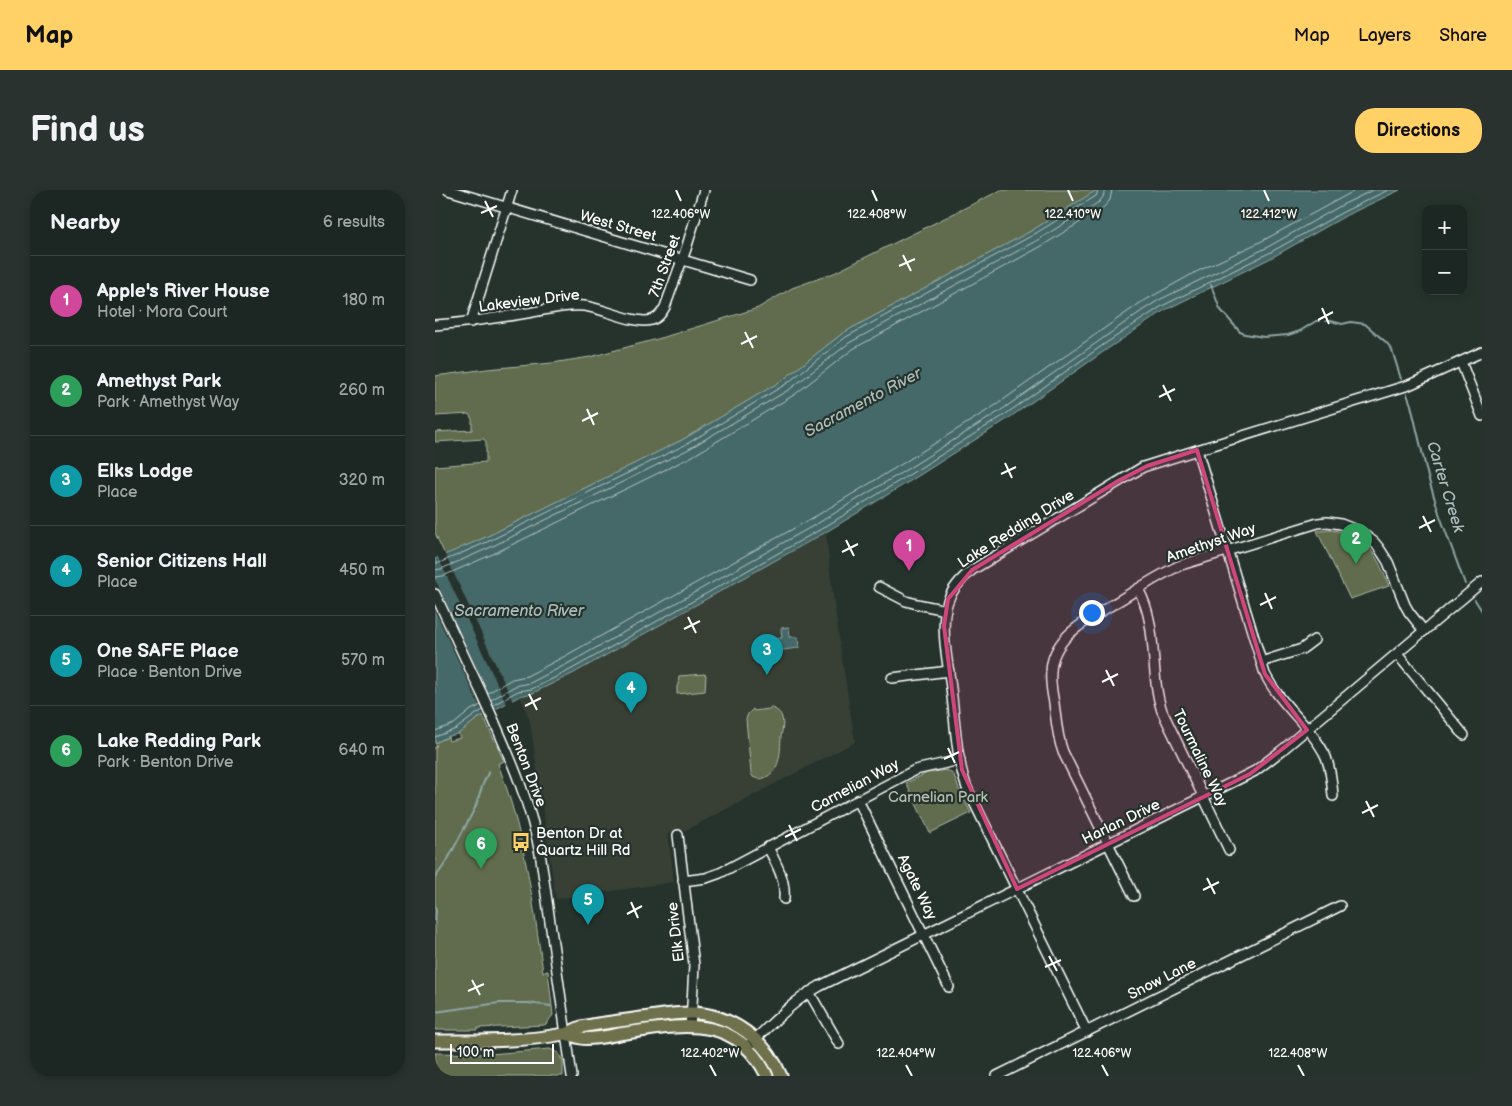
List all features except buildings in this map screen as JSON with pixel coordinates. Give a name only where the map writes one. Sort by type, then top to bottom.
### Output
[{"type":"main road","points":[[435,1041],[504,1040],[566,1034],[579,1028],[593,1025],[692,1012],[709,1015],[740,1027],[751,1043],[757,1059],[767,1076]]},
{"type":"main road","points":[[566,1034],[582,1039],[690,1026],[712,1029],[751,1043],[771,1056],[781,1076]]},
{"type":"street","name":"West Street","points":[[448,190],[750,280]]},
{"type":"street","points":[[471,322],[511,190]]},
{"type":"street","name":"7th Street","points":[[654,319],[662,313],[665,307],[686,249],[704,190]]},
{"type":"street","name":"Lakeview Drive","points":[[435,325],[471,322],[575,306],[603,310],[637,320],[654,319]]},
{"type":"street","name":"Lake Redding Drive","points":[[1087,1032],[967,788],[961,770],[944,626],[948,599],[963,578],[972,570],[1139,469],[1156,462],[1398,389],[1482,352]]},
{"type":"street","points":[[1461,362],[1482,416]]},
{"type":"street","points":[[1197,450],[1261,662],[1275,692],[1322,750],[1331,776],[1333,796]]},
{"type":"street","name":"Amethyst Way","points":[[1133,896],[1061,748],[1052,692],[1051,669],[1058,647],[1073,630],[1138,588],[1181,565],[1317,523],[1337,524],[1354,529],[1374,542],[1385,556],[1405,605],[1424,630]]},
{"type":"street","name":"Harlan Drive","points":[[751,1043],[787,1008],[809,992],[1260,768],[1482,582]]},
{"type":"street","points":[[879,588],[917,604],[946,610]]},
{"type":"street","name":"Tourmaline Way","points":[[1138,588],[1145,601],[1149,620],[1159,702],[1166,721],[1229,850]]},
{"type":"street","name":"Benton Drive","points":[[435,594],[503,739],[525,797],[539,847],[572,1076]]},
{"type":"street","points":[[1261,662],[1302,649],[1314,640]]},
{"type":"street","points":[[1397,654],[1464,735]]},
{"type":"street","points":[[893,678],[949,671]]},
{"type":"street","name":"Carnelian Way","points":[[683,881],[707,878],[720,873],[919,768],[960,760]]},
{"type":"street","name":"Agate Way","points":[[858,800],[925,934],[949,987]]},
{"type":"street","name":"Elk Drive","points":[[678,835],[693,952],[694,977],[690,1026]]},
{"type":"street","points":[[768,847],[783,878],[785,899]]},
{"type":"street","name":"Snow Lane","points":[[997,1076],[1340,906]]},
{"type":"street","points":[[809,992],[839,1044]]},
{"type":"highlighted area","points":[[1197,450],[1265,674],[1307,730],[1250,774],[1017,889],[962,770],[944,626],[948,599],[972,570],[1118,481],[1147,466]]},
{"type":"shaded area","points":[[826,532],[831,581],[855,742],[686,830],[668,833],[674,882],[556,899],[530,721],[520,696],[533,693],[574,673]]},
{"type":"green space","points":[[1001,190],[1097,190],[1031,231],[843,333],[783,380],[682,440],[484,538],[445,555],[435,533],[435,466],[486,462],[486,442],[484,439],[435,442],[435,432],[472,430],[472,419],[469,414],[435,416],[435,376],[590,357],[661,338],[758,308],[792,288],[834,273]]},
{"type":"green space","points":[[1331,530],[1343,532],[1362,541],[1375,556],[1389,586],[1350,599],[1317,531]]},
{"type":"green space","points":[[706,675],[705,691],[677,694],[679,676]]},
{"type":"green space","points":[[771,707],[779,713],[783,720],[779,759],[778,764],[768,776],[757,779],[751,773],[746,719],[753,709],[754,711]]},
{"type":"green space","points":[[483,716],[504,761],[498,764],[515,815],[527,866],[543,972],[548,971],[553,1015],[544,1025],[478,1028],[478,1030],[435,1030],[435,747],[437,746],[435,743],[448,737],[449,741],[460,738],[458,734]]},
{"type":"green space","name":"Carnelian Park","points":[[947,770],[954,775],[971,813],[930,833],[906,783],[927,773]]},
{"type":"green space","points":[[550,1049],[559,1053],[561,1059],[563,1059],[563,1076],[435,1076],[435,1053],[490,1054]]},
{"type":"water","name":"Sacramento River","points":[[1097,190],[1400,190],[1347,215],[1271,258],[1165,310],[1006,420],[826,532],[574,673],[533,693],[520,696],[477,719],[458,734],[435,743],[435,559],[484,538],[682,440],[783,380],[843,333],[1031,231]]},
{"type":"water","points":[[789,627],[790,637],[798,637],[799,648],[775,651],[774,639],[782,638],[781,628]]},
{"type":"pier","points":[[444,552],[513,702],[507,705],[437,555]]},
{"type":"pier","points":[[435,579],[497,712],[485,718],[435,611]]},
{"type":"waterway","name":"Carter Creek","points":[[1211,285],[1220,309],[1240,332],[1245,334],[1264,337],[1288,335],[1319,321]]},
{"type":"waterway","name":"Carter Creek","points":[[1326,321],[1342,324],[1351,322],[1365,324],[1387,343],[1392,350],[1401,379]]},
{"type":"waterway","name":"Carter Creek","points":[[1407,394],[1428,477],[1465,584]]},
{"type":"waterway","points":[[1475,600],[1482,611]]},
{"type":"waterway","points":[[435,878],[447,861],[475,808],[489,771]]},
{"type":"waterway","points":[[435,907],[435,923]]},
{"type":"waterway","points":[[435,1012],[499,1003],[528,1003],[551,1006]]},
{"type":"place","name":"Amethyst Park","points":[[1356,564]]},
{"type":"place","name":"Apple's River House","points":[[909,571]]},
{"type":"place","name":"Elks Lodge","points":[[767,675]]},
{"type":"place","name":"Senior Citizens Hall","points":[[631,713]]},
{"type":"place","name":"Benton Dr at Quartz Hill Rd","points":[[521,842]]},
{"type":"place","name":"Lake Redding Park","points":[[481,869]]},
{"type":"place","name":"One SAFE Place","points":[[588,925]]}]
